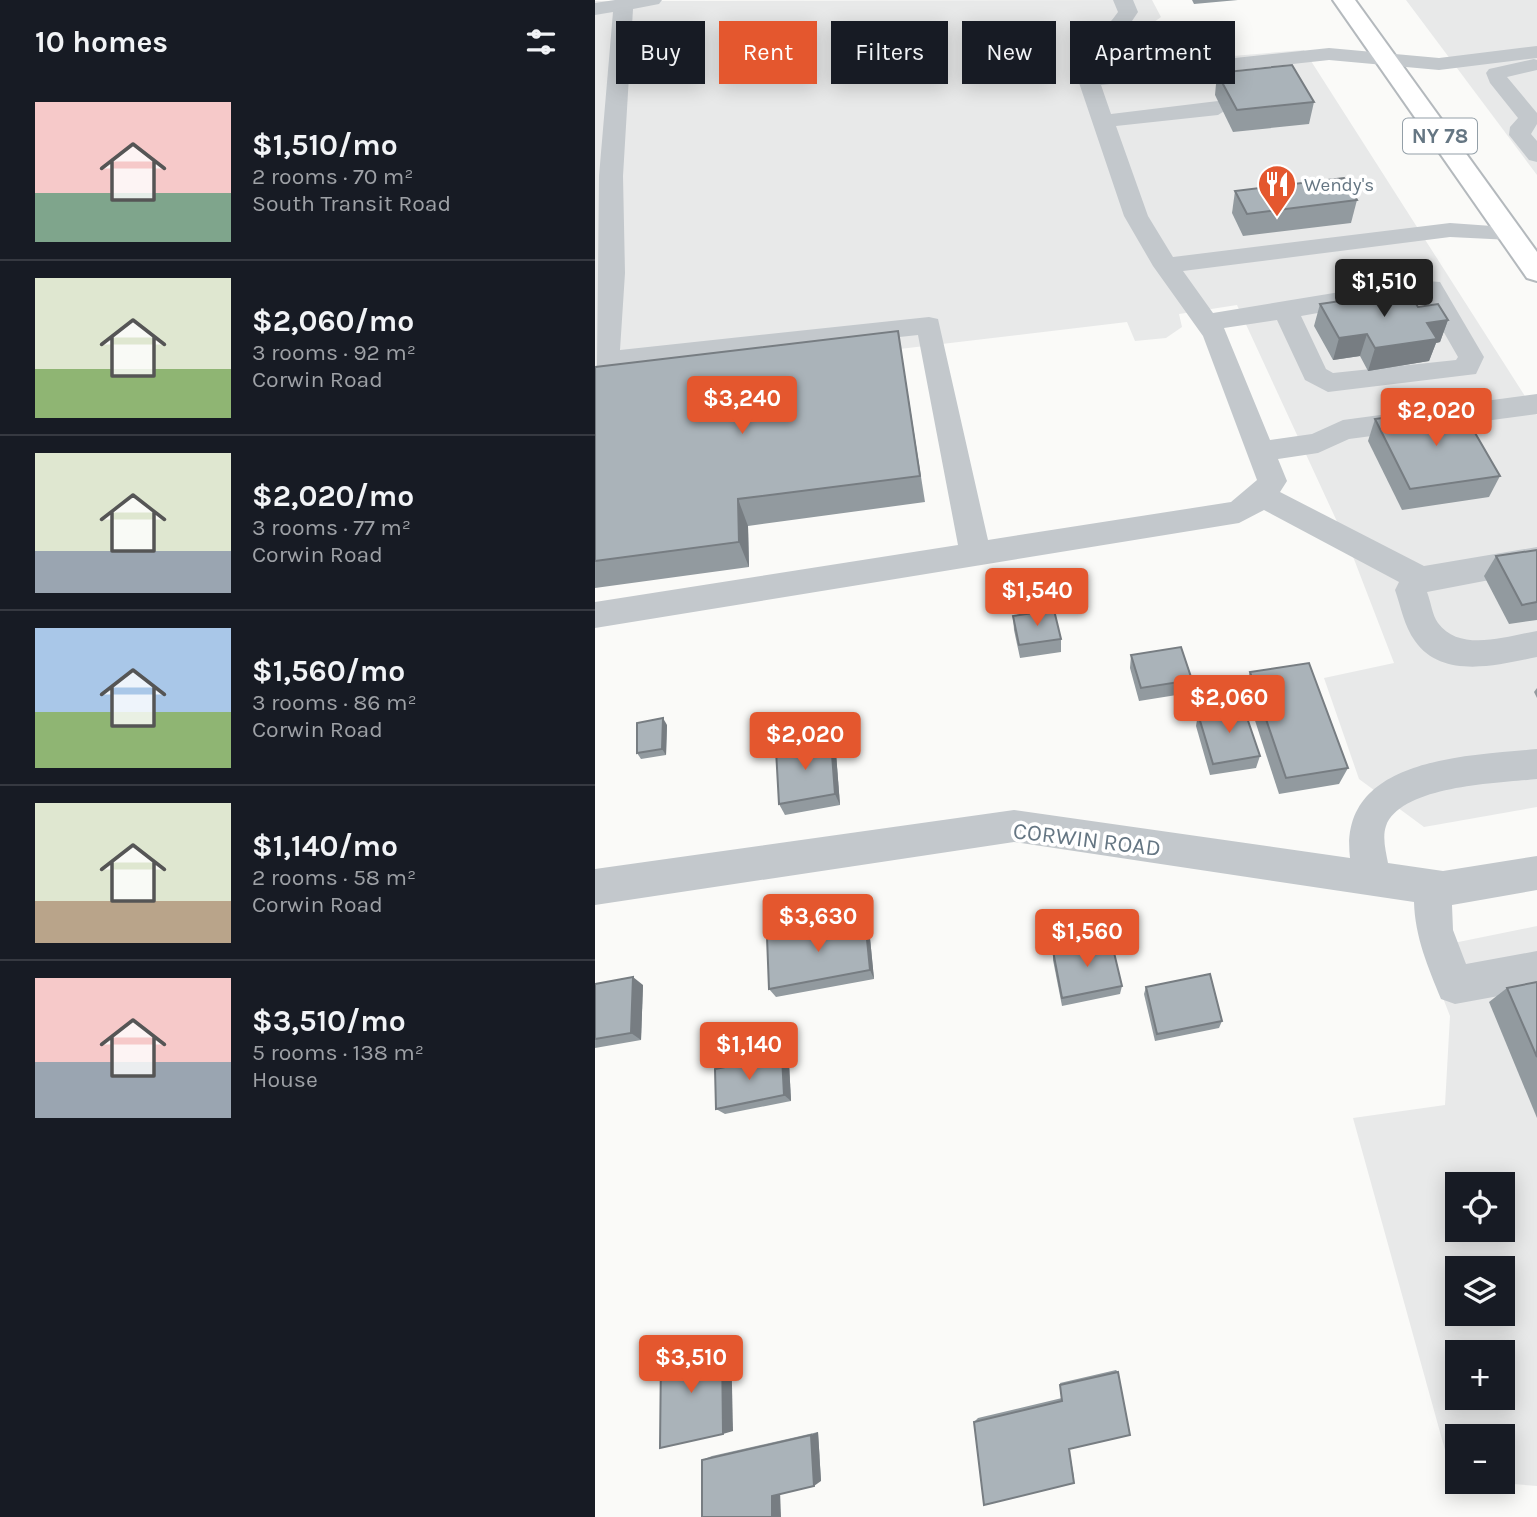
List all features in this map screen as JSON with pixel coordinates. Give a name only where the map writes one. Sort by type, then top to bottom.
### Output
[{"type":"highway","name":"NY 78","points":[[1344,0],[1537,272]]},
{"type":"street","points":[[595,9],[624,1],[652,0]]},
{"type":"street","points":[[595,615],[1239,512],[1263,495],[1272,481],[1216,335],[1165,266],[1136,216],[1082,62],[1087,54],[1117,29],[1128,12],[1123,0]]},
{"type":"street","points":[[624,1],[611,176],[612,273],[606,360],[929,325],[976,555]]},
{"type":"street","points":[[1095,100],[1339,70],[1425,48],[1537,35]]},
{"type":"street","points":[[1384,58],[1439,64],[1537,52]]},
{"type":"street","points":[[1537,65],[1503,69],[1496,73],[1497,79],[1533,119],[1521,127],[1520,135],[1537,155]]},
{"type":"street","points":[[1095,100],[1218,108]]},
{"type":"street","points":[[1165,266],[1450,230],[1511,233]]},
{"type":"street","points":[[1456,254],[1467,253],[1511,233]]},
{"type":"street","points":[[1184,292],[1218,283],[1353,267]]},
{"type":"street","points":[[1206,322],[1413,288],[1428,278],[1471,357],[1466,368],[1328,383],[1315,374],[1286,310]]},
{"type":"street","points":[[1261,451],[1318,443],[1343,430],[1537,404]]},
{"type":"street","points":[[1263,495],[1301,521],[1380,555],[1420,579],[1537,559]]},
{"type":"street","points":[[1420,579],[1411,590],[1427,634],[1444,649],[1474,654],[1537,644]]},
{"type":"street","points":[[1371,879],[1368,826],[1378,805],[1416,781],[1537,764]]},
{"type":"street","name":"CORWIN ROAD","points":[[595,887],[1014,827],[1443,890],[1537,873]]},
{"type":"street","points":[[1431,887],[1434,930],[1455,985],[1537,970]]},
{"type":"shaded area","points":[[1152,0],[1161,17],[1156,21],[1070,21],[1070,84],[1235,84],[1235,56],[1304,50],[1537,415],[1537,807],[1424,827],[1359,779],[1324,678],[1394,663],[1352,554],[1237,305],[1179,314],[1182,327],[1166,338],[1135,341],[1127,322],[595,385],[595,1]]},
{"type":"shaded area","points":[[1406,0],[1537,0],[1537,175]]},
{"type":"shaded area","points":[[1537,926],[1537,1486],[1515,1484],[1515,1424],[1445,1424],[1445,1450],[1353,1118],[1445,1105],[1450,1016],[1424,949]]},
{"type":"building","points":[[1292,65],[1314,102],[1237,110],[1223,84],[1235,84],[1235,71]]},
{"type":"building","points":[[1344,178],[1357,200],[1247,214],[1235,191]]},
{"type":"building","points":[[1408,291],[1418,307],[1438,304],[1448,320],[1427,323],[1437,339],[1375,348],[1367,334],[1339,338],[1320,304]]},
{"type":"building","points":[[898,331],[920,476],[738,499],[739,542],[595,561],[595,367]]},
{"type":"building","points":[[1460,407],[1500,476],[1410,489],[1375,419]]},
{"type":"building","points":[[1537,550],[1537,602],[1522,605],[1496,556]]},
{"type":"building","points":[[1054,610],[1061,639],[1019,645],[1013,616]]},
{"type":"building","points":[[1181,647],[1192,680],[1141,688],[1131,655]]},
{"type":"building","points":[[1309,663],[1348,768],[1286,778],[1250,672]]},
{"type":"building","points":[[1243,706],[1260,756],[1213,764],[1198,714]]},
{"type":"building","points":[[663,718],[662,749],[637,753],[637,723]]},
{"type":"building","points":[[831,741],[835,794],[779,804],[776,750]]},
{"type":"building","points":[[865,919],[870,970],[769,989],[767,937]]},
{"type":"building","points":[[1111,940],[1122,986],[1062,998],[1053,951]]},
{"type":"building","points":[[1210,974],[1222,1021],[1157,1034],[1146,987]]},
{"type":"building","points":[[633,977],[631,1033],[595,1039],[595,984]]},
{"type":"building","points":[[1537,982],[1537,1057],[1507,988]]},
{"type":"building","points":[[782,1056],[784,1095],[716,1109],[715,1069]]},
{"type":"building","points":[[722,1342],[723,1434],[660,1448],[661,1355]]},
{"type":"building","points":[[1118,1372],[1130,1435],[1069,1449],[1074,1483],[984,1505],[974,1422],[1062,1401],[1060,1385]]},
{"type":"building","points":[[811,1435],[814,1486],[772,1496],[772,1517],[702,1517],[702,1460]]},
{"type":"place","name":"Wendy's","points":[[1277,218]]}]
